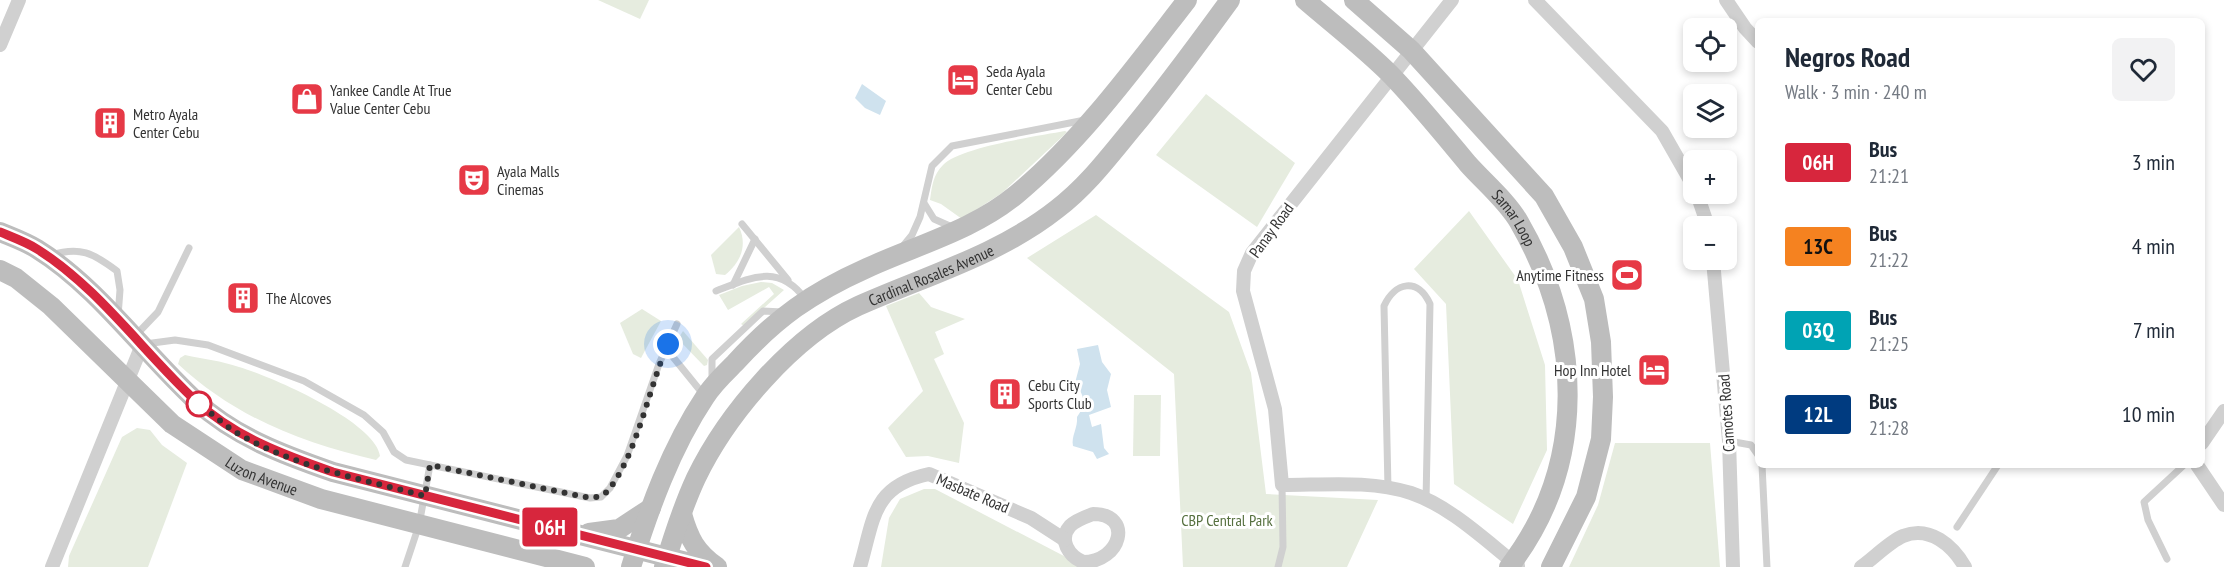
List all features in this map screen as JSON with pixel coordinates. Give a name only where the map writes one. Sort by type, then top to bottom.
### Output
[{"type":"street","points":[[0,45],[19,0]]},
{"type":"street","name":"Cardinal Rosales Avenue","points":[[633,558],[667,468],[708,392],[753,343],[787,312],[806,300],[895,255],[984,217],[1017,194],[1093,118],[1188,0]]},
{"type":"street","name":"Cardinal Rosales Avenue","points":[[665,562],[695,479],[714,443],[737,411],[808,335],[855,307],[1003,243],[1059,208],[1094,175],[1173,79],[1230,0]]},
{"type":"street","name":"Samar Loop","points":[[1305,0],[1390,75],[1518,220],[1556,303],[1565,346],[1567,433],[1553,483],[1514,565]]},
{"type":"street","points":[[1354,0],[1411,50],[1544,196],[1574,247],[1594,299],[1601,342],[1604,397],[1601,439],[1586,497],[1551,567]]},
{"type":"street","points":[[1390,75],[1452,0]]},
{"type":"street","points":[[1535,0],[1662,131],[1683,168]]},
{"type":"street","points":[[1726,0],[1755,39]]},
{"type":"street","name":"Panay Road","points":[[1282,485],[1275,409],[1243,291],[1244,271],[1252,253],[1390,75]]},
{"type":"street","name":"Luzon Avenue","points":[[0,232],[47,256],[73,276],[197,402],[237,433],[279,453],[333,472],[569,532],[633,558]]},
{"type":"street","name":"Luzon Avenue","points":[[0,270],[16,278],[51,306],[172,424],[242,470],[321,499],[585,567]]},
{"type":"street","name":"Camotes Road","points":[[1714,270],[1729,441],[1733,567]]},
{"type":"street","points":[[52,567],[127,381],[138,341]]},
{"type":"street","points":[[2205,439],[2224,411]]},
{"type":"street","points":[[2199,468],[2224,505]]},
{"type":"street","name":"Masbate Road","points":[[860,567],[880,501],[895,486],[911,477],[929,474],[1031,518],[1065,540]]},
{"type":"street","points":[[1282,485],[1365,485],[1388,488],[1426,500],[1454,518],[1514,565]]},
{"type":"street","points":[[569,532],[598,533],[619,529],[651,508]]},
{"type":"street","points":[[682,514],[691,544],[701,556],[717,567]]},
{"type":"street","points":[[1093,514],[1100,514],[1114,522],[1119,536],[1114,550],[1089,565],[1070,554],[1065,540],[1070,526],[1093,514]]},
{"type":"street","points":[[1861,567],[1904,536],[1928,533],[1949,544],[1965,567]]},
{"type":"street","points":[[633,558],[706,567]]},
{"type":"lane","points":[[895,255],[912,235],[924,203],[932,166],[952,146],[1093,118]]},
{"type":"lane","points":[[924,203],[934,219],[943,225],[960,229]]},
{"type":"lane","points":[[742,224],[806,300]]},
{"type":"lane","points":[[733,285],[755,239]]},
{"type":"lane","points":[[138,341],[158,312],[189,248]]},
{"type":"lane","points":[[47,256],[69,250],[96,255],[117,271],[120,290],[118,321]]},
{"type":"lane","points":[[716,291],[765,276],[788,280]]},
{"type":"lane","points":[[1388,488],[1384,306],[1390,294],[1397,287],[1414,286],[1425,292],[1430,304],[1426,500]]},
{"type":"lane","points":[[138,341],[176,340],[208,345],[304,381],[364,416],[383,432],[399,457],[543,490],[590,498],[601,496],[610,488],[627,456],[659,364],[677,324]]},
{"type":"lane","points":[[674,357],[708,392]]},
{"type":"lane","points":[[1729,441],[1751,445],[1755,451]]},
{"type":"lane","points":[[405,567],[419,525],[430,465]]},
{"type":"lane","points":[[1762,468],[1767,567]]},
{"type":"lane","points":[[1957,527],[1996,468]]},
{"type":"lane","points":[[2167,558],[2148,520],[2144,502],[2181,468]]},
{"type":"lane","name":"Panay Road","points":[[1278,567],[1283,547],[1282,485]]},
{"type":"green space","points":[[598,0],[649,0],[640,19]]},
{"type":"green space","points":[[1206,94],[1295,163],[1257,227],[1156,155]]},
{"type":"green space","points":[[1067,132],[1002,193],[962,219],[941,204],[930,200],[932,185],[937,173],[952,159],[1000,143]]},
{"type":"green space","points":[[1469,211],[1518,280],[1545,365],[1547,450],[1513,524],[1454,484],[1446,304],[1414,269]]},
{"type":"green space","name":"CBP Central Park","points":[[1096,215],[1229,312],[1251,373],[1266,494],[1378,500],[1347,567],[1183,567],[1174,374],[1027,258]]},
{"type":"green space","points":[[739,227],[743,241],[741,254],[735,265],[725,275],[716,274],[711,255]]},
{"type":"green space","points":[[761,282],[772,283],[784,290],[744,326],[741,324],[774,294],[769,287],[728,310],[719,295]]},
{"type":"green space","points":[[919,293],[931,307],[965,319],[935,332],[944,354],[934,359],[964,423],[959,463],[928,456],[906,457],[888,428],[923,391],[886,306]]},
{"type":"green space","points":[[642,309],[661,321],[641,358],[633,354],[620,323]]},
{"type":"green space","points":[[683,331],[708,360],[707,365],[704,366],[678,339]]},
{"type":"green space","points":[[185,355],[226,363],[254,372],[320,402],[361,429],[374,443],[380,456],[376,460],[349,453],[271,426],[246,413],[200,383],[178,364],[180,358]]},
{"type":"green space","points":[[1134,395],[1161,395],[1160,456],[1133,456]]},
{"type":"green space","points":[[137,428],[150,430],[162,445],[187,463],[148,567],[68,567],[69,556],[122,437]]},
{"type":"green space","points":[[1615,443],[1710,443],[1720,567],[1569,567],[1598,505]]},
{"type":"green space","points":[[924,489],[935,489],[1085,567],[881,567],[889,518],[900,499]]},
{"type":"water","points":[[862,84],[886,101],[880,115],[865,108],[855,98]]},
{"type":"water","points":[[1098,345],[1102,362],[1111,374],[1107,390],[1111,407],[1089,415],[1092,427],[1101,424],[1104,448],[1109,454],[1097,459],[1093,452],[1073,446],[1073,442],[1077,417],[1083,404],[1081,392],[1075,383],[1080,364],[1077,349]]},
{"type":"bus line","name":"06H","points":[[0,232],[37,249],[73,276],[197,402],[237,433],[279,453],[333,472],[706,567]]},
{"type":"place","name":"Seda Ayala Center Cebu","points":[[963,80]]},
{"type":"place","name":"Yankee Candle At True Value Center Cebu","points":[[307,99]]},
{"type":"place","name":"Metro Ayala Center Cebu","points":[[110,123]]},
{"type":"place","name":"Ayala Malls Cinemas","points":[[474,180]]},
{"type":"place","name":"Anytime Fitness","points":[[1627,275]]},
{"type":"place","name":"The Alcoves","points":[[243,298]]},
{"type":"place","name":"Hop Inn Hotel","points":[[1654,370]]},
{"type":"place","name":"Cebu City Sports Club","points":[[1005,394]]},
{"type":"route","points":[[199,404],[197,402],[237,433],[279,453],[333,472],[425,496],[430,465],[590,498],[601,496],[610,488],[627,456],[668,344]]}]
